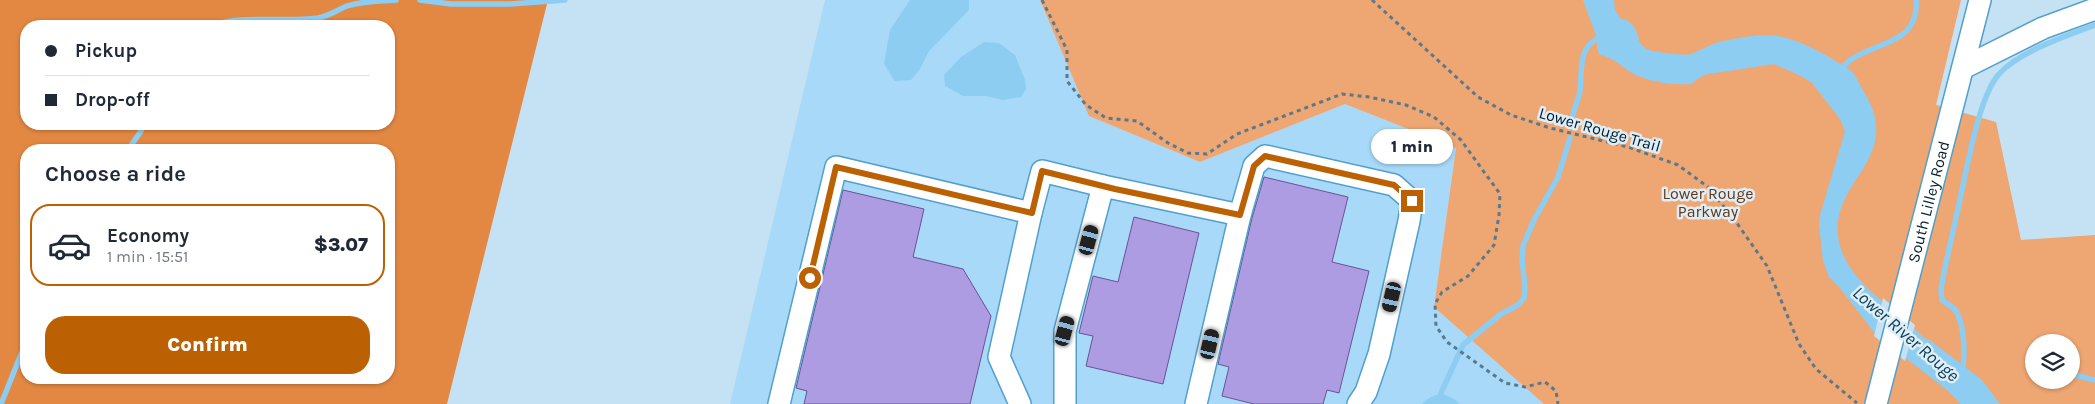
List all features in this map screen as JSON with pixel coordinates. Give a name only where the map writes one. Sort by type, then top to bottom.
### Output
[{"type":"street","name":"South Lilley Road","points":[[1876,404],[1980,0]]},
{"type":"street","points":[[1963,68],[2043,28],[2095,9]]},
{"type":"street","points":[[1196,404],[1240,215],[1254,166],[1265,156],[1394,185],[1412,201],[1410,221],[1379,354],[1366,392],[1358,404]]},
{"type":"street","points":[[779,404],[836,167],[1032,213]]},
{"type":"street","points":[[1020,404],[999,358],[1042,171],[1240,215]]},
{"type":"street","points":[[1066,404],[1065,331],[1104,186]]},
{"type":"path","name":"Lower Rouge Trail","points":[[1372,0],[1478,97],[1511,115],[1550,128],[1628,147],[1678,166],[1708,187],[1734,219],[1767,266],[1799,344],[1816,369],[1859,404]]},
{"type":"shaded area","points":[[0,0],[548,0],[447,404],[0,404]]},
{"type":"shaded area","points":[[825,0],[1040,0],[1089,116],[1200,162],[1345,104],[1456,148],[1434,307],[1544,404],[730,404]]},
{"type":"green space","name":"Lower Rouge Parkway","points":[[1040,0],[1961,0],[1936,105],[1996,122],[2021,240],[2095,235],[2095,404],[1544,404],[1434,307],[1456,148],[1345,104],[1200,162],[1089,116]]},
{"type":"water","points":[[910,0],[969,0],[969,10],[929,51],[920,69],[911,80],[895,81],[884,64],[890,30]]},
{"type":"water","name":"Lower River Rouge","points":[[1583,0],[1614,0],[1615,10],[1621,19],[1629,21],[1636,29],[1639,41],[1650,50],[1691,54],[1715,43],[1728,40],[1768,35],[1778,36],[1789,38],[1811,47],[1852,72],[1864,92],[1874,115],[1876,136],[1871,153],[1843,202],[1838,221],[1839,242],[1844,257],[1862,283],[1923,337],[1982,380],[2000,404],[1961,404],[1947,390],[1876,335],[1840,288],[1829,277],[1823,261],[1819,225],[1820,215],[1845,131],[1840,119],[1812,83],[1774,64],[1709,74],[1702,76],[1691,84],[1668,83],[1644,78],[1630,72],[1612,59],[1600,55],[1597,49],[1597,38]]},
{"type":"water","points":[[984,42],[999,43],[1015,55],[1025,80],[1026,89],[1021,97],[1003,100],[986,96],[963,96],[945,86],[944,75],[961,57]]},
{"type":"water","points":[[1441,393],[1456,400],[1459,404],[1422,404],[1429,398]]},
{"type":"pier","points":[[1883,298],[1915,325],[1905,361],[1874,336]]},
{"type":"building","points":[[1264,177],[1348,197],[1332,262],[1369,271],[1339,393],[1327,390],[1323,404],[1254,404],[1222,396],[1229,367],[1218,364],[1252,218]]},
{"type":"building","points":[[843,190],[924,209],[913,257],[963,269],[991,316],[970,404],[804,404],[807,391],[796,388]]},
{"type":"building","points":[[1134,217],[1199,233],[1163,384],[1086,366],[1093,336],[1079,333],[1093,276],[1118,282]]},
{"type":"waterway","points":[[249,20],[318,18],[353,4],[396,0]]},
{"type":"waterway","points":[[420,0],[451,4],[510,4],[565,0]]},
{"type":"waterway","points":[[1839,74],[1848,62],[1859,55],[1903,34],[1911,26],[1915,15],[1916,0]]},
{"type":"waterway","points":[[236,20],[249,20]]},
{"type":"waterway","name":"Lower River Rouge","points":[[1962,373],[1964,348],[1960,320],[1957,312],[1942,300],[1941,289],[1970,151],[1986,97],[1993,83],[2008,65],[2031,51],[2095,25]]},
{"type":"waterway","points":[[1572,122],[1580,91],[1585,51],[1589,45],[1604,35]]},
{"type":"waterway","points":[[132,144],[141,130]]},
{"type":"waterway","points":[[1441,393],[1463,345],[1501,314],[1518,305],[1524,298],[1523,246],[1534,220],[1558,177],[1570,138]]},
{"type":"waterway","points":[[1,404],[20,357]]},
{"type":"waterway","points":[[2080,376],[2095,380]]},
{"type":"route","points":[[810,278],[836,167],[1032,213],[1042,171],[1115,189],[1240,215],[1254,166],[1265,156],[1394,185],[1412,201]]}]
